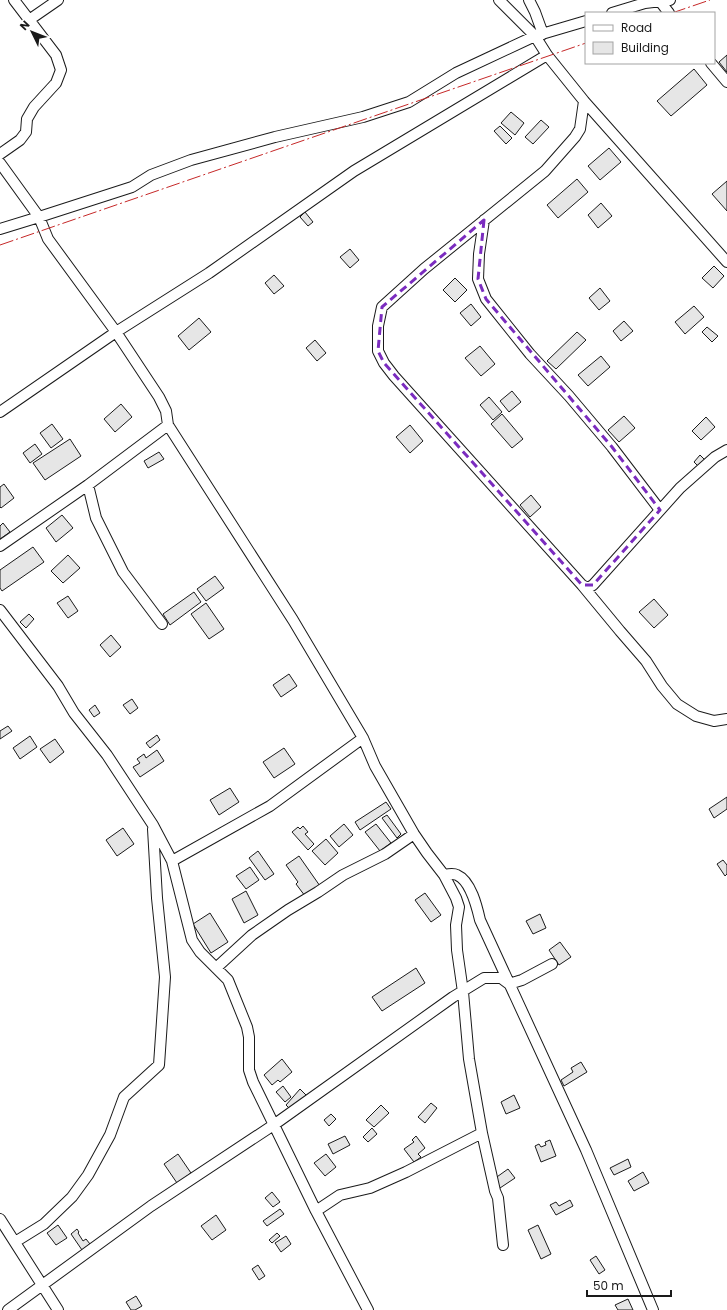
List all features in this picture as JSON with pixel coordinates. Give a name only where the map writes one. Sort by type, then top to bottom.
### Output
[{"type":"street","points":[[0,154],[20,140],[26,132],[27,119],[34,106],[56,83],[61,70],[56,55],[14,0]]},
{"type":"street","points":[[29,20],[58,0]]},
{"type":"street","points":[[499,0],[539,35]]},
{"type":"street","points":[[529,0],[535,12],[539,35],[547,55],[584,101],[727,262]]},
{"type":"street","points":[[614,12],[633,4],[663,0],[669,12]]},
{"type":"street","points":[[0,229],[132,187],[151,176],[192,160],[363,117],[409,102],[456,73],[539,35],[585,21]]},
{"type":"street","points":[[0,412],[116,332],[208,273],[354,171],[547,55]]},
{"type":"street","points":[[712,64],[727,82]]},
{"type":"street","points":[[584,101],[580,129],[576,137],[545,171],[424,269],[382,307],[378,326],[378,351],[384,363],[394,376],[582,585],[646,662],[662,686],[677,704],[696,716],[714,721],[727,719]]},
{"type":"street","points":[[0,163],[40,217],[48,238],[116,332],[159,397],[166,411],[168,425],[293,620],[363,738],[375,766],[414,834],[427,854],[444,875],[456,898],[459,907],[456,925],[457,950],[470,1059],[482,1133],[495,1191],[498,1198],[503,1245]]},
{"type":"street","points":[[484,220],[479,254],[478,279],[486,299],[530,354],[569,396],[612,447],[660,510]]},
{"type":"street","points":[[0,546],[88,485],[168,425]]},
{"type":"street","points":[[582,585],[588,588],[593,585],[680,488],[715,457],[727,450]]},
{"type":"street","points":[[88,485],[96,518],[123,572],[162,624]]},
{"type":"street","points":[[0,610],[58,686],[74,713],[107,755],[153,825],[172,861],[192,940],[200,952],[228,980],[247,1027],[250,1037],[249,1070],[253,1082],[275,1124],[316,1211],[368,1310]]},
{"type":"street","points":[[172,861],[270,806],[363,738]]},
{"type":"street","points":[[15,1242],[44,1224],[72,1197],[88,1175],[110,1135],[124,1098],[159,1065],[165,977],[157,898],[153,825]]},
{"type":"street","points":[[216,968],[252,935],[288,910],[318,892],[342,875],[385,854],[414,834]]},
{"type":"street","points":[[444,875],[457,875],[465,881],[477,903],[480,920],[586,1150],[653,1310]]},
{"type":"street","points":[[509,984],[522,980],[552,964]]},
{"type":"street","points":[[8,1310],[151,1206],[275,1124],[484,978],[501,978],[509,984]]},
{"type":"street","points":[[316,1211],[340,1195],[370,1188],[406,1172],[482,1133]]},
{"type":"street","points":[[0,1219],[58,1310]]},
{"type":"highlighted area","points":[[484,220],[478,279],[486,299],[612,447],[660,510],[593,585],[582,585],[384,363],[378,351],[382,307]]},
{"type":"building","points":[[727,55],[727,72],[719,62]]},
{"type":"building","points":[[694,69],[707,85],[671,116],[657,101]]},
{"type":"building","points":[[511,112],[524,123],[515,135],[501,123]]},
{"type":"building","points":[[541,120],[549,127],[533,144],[525,137]]},
{"type":"building","points":[[500,126],[512,138],[506,144],[494,131]]},
{"type":"building","points":[[609,148],[621,162],[600,180],[588,166]]},
{"type":"building","points":[[577,179],[588,192],[558,218],[547,205]]},
{"type":"building","points":[[727,181],[727,211],[712,194]]},
{"type":"building","points":[[601,203],[612,216],[598,228],[588,215]]},
{"type":"building","points":[[305,212],[313,222],[308,226],[300,217]]},
{"type":"building","points":[[350,249],[359,260],[350,268],[340,257]]},
{"type":"building","points":[[714,266],[724,276],[713,288],[702,278]]},
{"type":"building","points":[[274,275],[284,286],[274,294],[265,283]]},
{"type":"building","points":[[455,278],[467,290],[455,302],[443,290]]},
{"type":"building","points":[[600,288],[610,301],[599,310],[589,298]]},
{"type":"building","points":[[471,304],[481,317],[471,326],[460,313]]},
{"type":"building","points":[[694,306],[704,317],[685,334],[675,322]]},
{"type":"building","points":[[199,318],[211,332],[189,350],[178,336]]},
{"type":"building","points":[[624,321],[633,331],[621,341],[613,331]]},
{"type":"building","points":[[707,327],[718,336],[712,342],[702,332]]},
{"type":"building","points":[[577,332],[586,340],[556,369],[547,361]]},
{"type":"building","points":[[315,340],[326,353],[317,361],[306,348]]},
{"type":"building","points":[[480,346],[495,364],[481,376],[465,358]]},
{"type":"building","points":[[601,356],[610,367],[588,386],[578,375]]},
{"type":"building","points":[[512,391],[521,402],[509,412],[500,401]]},
{"type":"building","points":[[489,397],[502,412],[493,420],[480,405]]},
{"type":"building","points":[[121,404],[132,417],[115,432],[104,419]]},
{"type":"building","points":[[502,414],[523,439],[512,448],[491,424]]},
{"type":"building","points":[[624,416],[635,428],[619,442],[608,430]]},
{"type":"building","points":[[706,417],[715,427],[701,440],[692,431]]},
{"type":"building","points":[[52,424],[63,439],[51,448],[40,433]]},
{"type":"building","points":[[410,425],[423,441],[410,453],[396,437]]},
{"type":"building","points":[[70,439],[81,456],[45,480],[33,463]]},
{"type":"building","points":[[35,444],[42,454],[30,463],[23,453]]},
{"type":"building","points":[[159,452],[164,459],[148,468],[144,461]]},
{"type":"building","points":[[700,455],[706,461],[700,468],[694,462]]},
{"type":"building","points":[[4,484],[14,498],[1,508],[0,487]]},
{"type":"building","points":[[531,495],[541,507],[530,517],[520,505]]},
{"type":"building","points":[[62,515],[73,528],[56,542],[46,528]]},
{"type":"building","points":[[3,523],[10,532],[0,539],[0,526]]},
{"type":"building","points":[[33,547],[44,562],[2,591],[0,588],[0,570]]},
{"type":"building","points":[[68,555],[80,568],[63,583],[51,571]]},
{"type":"building","points":[[215,576],[224,588],[206,601],[197,589]]},
{"type":"building","points":[[194,592],[201,602],[170,625],[163,614]]},
{"type":"building","points":[[68,596],[78,611],[68,618],[57,603]]},
{"type":"building","points":[[654,599],[668,615],[654,628],[639,612]]},
{"type":"building","points":[[206,603],[224,629],[209,639],[191,614]]},
{"type":"building","points":[[29,614],[34,619],[26,628],[20,622]]},
{"type":"building","points":[[111,635],[121,647],[110,657],[100,645]]},
{"type":"building","points":[[289,674],[297,686],[281,697],[273,685]]},
{"type":"building","points":[[132,699],[138,708],[130,714],[123,705]]},
{"type":"building","points":[[95,705],[100,713],[94,717],[89,710]]},
{"type":"building","points":[[8,726],[12,731],[0,739],[0,731]]},
{"type":"building","points":[[157,735],[160,740],[150,748],[146,743]]},
{"type":"building","points":[[30,736],[37,747],[20,759],[13,748]]},
{"type":"building","points":[[55,739],[64,752],[50,763],[40,749]]},
{"type":"building","points":[[284,748],[295,764],[274,778],[263,762]]},
{"type":"building","points":[[157,750],[164,761],[140,777],[133,767],[140,763],[137,759],[144,754],[146,758]]},
{"type":"building","points":[[230,788],[239,802],[219,815],[210,800]]},
{"type":"building","points":[[727,797],[727,809],[714,818],[709,809]]},
{"type":"building","points":[[386,802],[391,809],[360,830],[355,822]]},
{"type":"building","points":[[387,815],[401,834],[397,838],[382,818]]},
{"type":"building","points":[[344,824],[353,835],[339,847],[330,836]]},
{"type":"building","points":[[376,824],[391,843],[380,851],[365,832]]},
{"type":"building","points":[[303,826],[308,832],[305,834],[314,844],[308,850],[292,832],[298,827],[300,829]]},
{"type":"building","points":[[123,828],[134,844],[117,856],[106,840]]},
{"type":"building","points":[[326,839],[338,853],[325,865],[312,851]]},
{"type":"building","points":[[258,851],[274,874],[265,880],[249,858]]},
{"type":"building","points":[[299,856],[320,886],[305,896],[296,884],[298,882],[286,865]]},
{"type":"building","points":[[723,860],[727,865],[727,874],[725,876],[717,864]]},
{"type":"building","points":[[250,867],[259,880],[246,889],[236,876]]},
{"type":"building","points":[[246,891],[258,915],[244,923],[232,899]]},
{"type":"building","points":[[425,893],[441,915],[431,922],[415,900]]},
{"type":"building","points":[[210,913],[228,942],[211,953],[193,924]]},
{"type":"building","points":[[540,914],[546,928],[533,934],[526,921]]},
{"type":"building","points":[[560,942],[571,957],[559,965],[549,950]]},
{"type":"building","points":[[416,968],[425,983],[382,1011],[372,997]]},
{"type":"building","points":[[282,1059],[292,1072],[280,1082],[278,1080],[272,1085],[264,1075]]},
{"type":"building","points":[[581,1062],[587,1072],[564,1086],[561,1080],[573,1072],[571,1068]]},
{"type":"building","points":[[283,1086],[291,1097],[285,1102],[276,1092]]},
{"type":"building","points":[[300,1089],[306,1095],[291,1110],[286,1105]]},
{"type":"building","points":[[514,1095],[520,1108],[506,1114],[501,1102]]},
{"type":"building","points":[[431,1103],[437,1108],[425,1123],[418,1117]]},
{"type":"building","points":[[381,1105],[389,1113],[374,1127],[366,1120]]},
{"type":"building","points":[[331,1114],[336,1119],[329,1126],[324,1120]]},
{"type":"building","points":[[372,1128],[377,1134],[368,1142],[363,1137]]},
{"type":"building","points":[[345,1136],[350,1145],[333,1154],[328,1144]]},
{"type":"building","points":[[416,1136],[425,1148],[418,1154],[421,1157],[414,1162],[404,1149],[414,1142],[412,1140]]},
{"type":"building","points":[[550,1140],[556,1156],[541,1162],[535,1146],[539,1144],[541,1147],[546,1145],[545,1142]]},
{"type":"building","points":[[178,1154],[191,1173],[177,1183],[164,1164]]},
{"type":"building","points":[[326,1154],[336,1167],[325,1176],[314,1163]]},
{"type":"building","points":[[628,1159],[631,1167],[614,1175],[610,1168]]},
{"type":"building","points":[[508,1169],[515,1178],[500,1188],[494,1179]]},
{"type":"building","points":[[643,1172],[649,1183],[634,1191],[628,1181]]},
{"type":"building","points":[[272,1192],[280,1202],[273,1207],[265,1198]]},
{"type":"building","points":[[570,1200],[573,1206],[556,1215],[550,1205],[556,1202],[559,1206]]},
{"type":"building","points":[[280,1209],[284,1214],[267,1226],[263,1221]]},
{"type":"building","points":[[216,1215],[226,1230],[212,1240],[201,1226]]},
{"type":"building","points":[[58,1225],[67,1238],[56,1245],[47,1233]]},
{"type":"building","points":[[538,1225],[551,1254],[541,1259],[528,1230]]},
{"type":"building","points":[[77,1229],[83,1241],[86,1239],[90,1244],[82,1250],[71,1234]]},
{"type":"building","points":[[277,1233],[280,1236],[272,1243],[269,1240]]},
{"type":"building","points":[[286,1236],[291,1244],[281,1252],[275,1243]]},
{"type":"building","points":[[596,1256],[605,1270],[599,1274],[590,1260]]},
{"type":"building","points":[[258,1265],[265,1276],[259,1280],[252,1269]]},
{"type":"building","points":[[136,1296],[142,1306],[135,1310],[131,1310],[126,1302]]},
{"type":"building","points":[[628,1299],[633,1310],[618,1310],[615,1305]]},
{"type":"power","points":[[675,12],[710,0]]},
{"type":"power","points":[[0,245],[585,43]]}]
